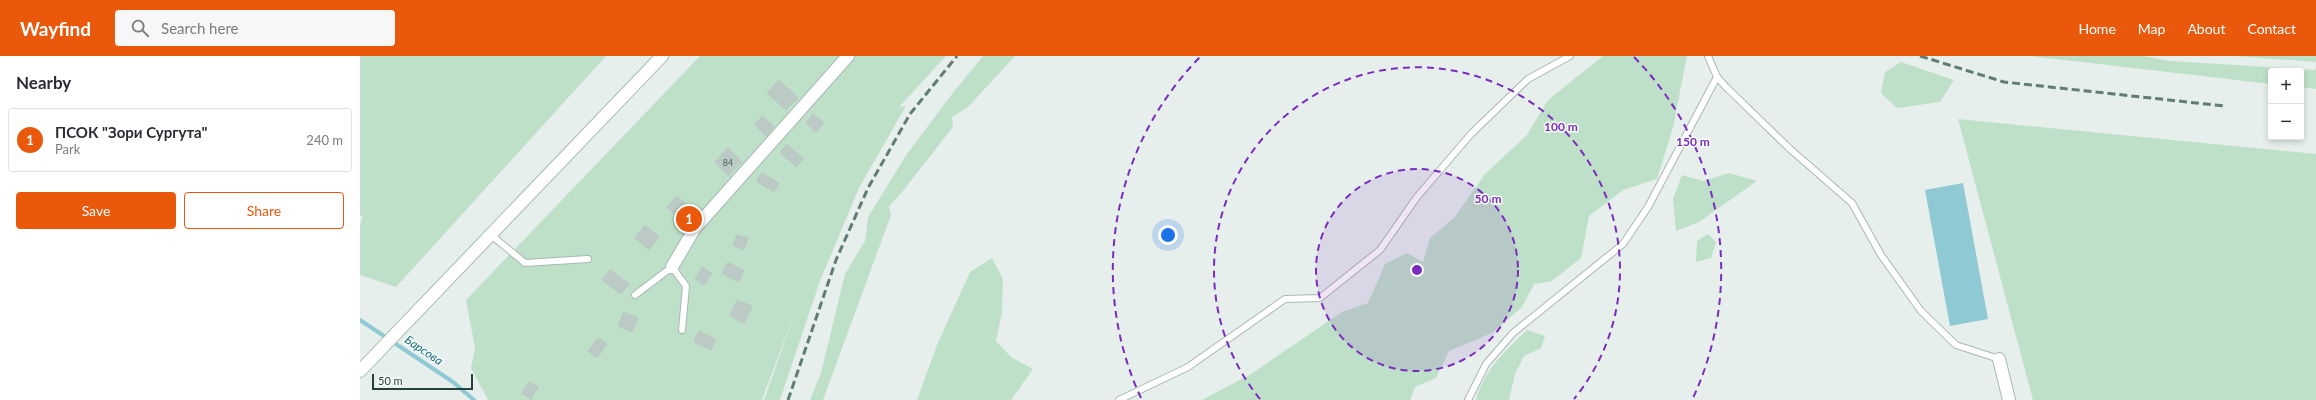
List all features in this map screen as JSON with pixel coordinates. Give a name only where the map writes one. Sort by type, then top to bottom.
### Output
[{"type":"main road","points":[[360,371],[662,56]]},
{"type":"main road","points":[[672,267],[695,228],[848,56]]},
{"type":"main road","points":[[1999,359],[2009,400]]},
{"type":"lane","points":[[1119,400],[1188,367],[1285,299],[1320,298],[1380,250],[1417,197],[1470,134],[1528,79],[1570,56]]},
{"type":"lane","points":[[1708,56],[1717,77],[1790,149],[1852,203],[1881,255],[1921,311],[1956,345],[1999,359]]},
{"type":"lane","points":[[1468,400],[1486,364],[1513,333],[1624,244],[1648,207],[1717,77]]},
{"type":"lane","points":[[491,234],[525,263],[588,259]]},
{"type":"lane","points":[[634,295],[672,267],[686,286],[682,330]]},
{"type":"green space","points":[[360,56],[606,56],[396,287],[360,275],[360,225],[363,215],[360,216]]},
{"type":"green space","points":[[700,56],[946,56],[899,107],[906,106],[859,188],[820,281],[780,400],[764,400],[796,309],[762,400],[488,400],[471,368],[475,348],[466,300]]},
{"type":"green space","points":[[983,56],[1015,56],[968,107],[952,117],[953,127],[902,192],[889,206],[891,215],[823,400],[810,400],[821,373],[845,274],[865,241],[868,217],[907,154],[952,94]]},
{"type":"green space","points":[[1603,56],[1687,56],[1673,127],[1657,179],[1623,190],[1589,216],[1581,258],[1552,281],[1534,284],[1522,307],[1492,333],[1449,351],[1436,378],[1415,387],[1410,400],[1202,400],[1251,374],[1342,312],[1368,303],[1385,264],[1407,253],[1423,262],[1430,238],[1454,218],[1485,174],[1527,135],[1548,100]]},
{"type":"green space","points":[[2030,56],[2143,56],[2170,61],[2283,68],[2268,68],[2268,84]]},
{"type":"green space","points":[[2236,56],[2316,56],[2316,62]]},
{"type":"green space","points":[[1901,62],[1954,80],[1940,102],[1897,108],[1881,93],[1885,72]]},
{"type":"green space","points":[[2316,67],[2316,89],[2304,87],[2304,69],[2315,70]]},
{"type":"green space","points":[[1958,119],[2316,154],[2316,400],[2033,400]]},
{"type":"green space","points":[[1729,173],[1757,181],[1699,222],[1676,231],[1673,199],[1682,175],[1703,181]]},
{"type":"green space","points":[[1708,234],[1716,242],[1711,258],[1696,262],[1697,241]]},
{"type":"green space","points":[[992,258],[1003,279],[1002,312],[996,341],[1011,357],[1033,369],[1011,400],[917,400],[937,345],[970,272]]},
{"type":"green space","points":[[1527,330],[1545,336],[1541,348],[1524,356],[1515,374],[1509,400],[1476,400],[1479,389],[1490,370],[1503,353]]},
{"type":"water","points":[[1963,183],[1988,319],[1950,326],[1925,190]]},
{"type":"building","points":[[779,80],[798,98],[786,110],[767,93]]},
{"type":"building","points":[[813,114],[824,123],[816,132],[806,123]]},
{"type":"building","points":[[762,116],[774,127],[766,136],[755,125]]},
{"type":"building","points":[[787,144],[803,159],[796,167],[780,152]]},
{"type":"building","points":[[728,148],[742,162],[728,176],[715,162]]},
{"type":"building","points":[[762,173],[779,183],[774,192],[756,181]]},
{"type":"building","points":[[677,196],[687,205],[685,208],[697,214],[687,226],[667,207]]},
{"type":"building","points":[[645,225],[659,237],[649,250],[635,238]]},
{"type":"building","points":[[737,235],[749,238],[743,250],[733,245]]},
{"type":"building","points":[[728,262],[744,271],[738,282],[722,273]]},
{"type":"building","points":[[702,267],[712,273],[704,285],[695,279]]},
{"type":"building","points":[[610,270],[629,284],[621,294],[602,280]]},
{"type":"building","points":[[737,300],[752,306],[744,323],[730,316]]},
{"type":"building","points":[[624,312],[638,318],[632,332],[618,326]]},
{"type":"building","points":[[699,331],[716,340],[711,350],[694,342]]},
{"type":"building","points":[[598,338],[607,344],[597,358],[588,351]]},
{"type":"building","points":[[529,382],[538,387],[531,399],[522,393]]},
{"type":"waterway","name":"Барсова","points":[[360,320],[453,382],[474,400]]},
{"type":"railway","points":[[788,400],[836,260],[868,188],[910,114],[957,56]]},
{"type":"railway","points":[[1920,56],[2004,82],[2224,106]]},
{"type":"place","name":"ПСОК \"Зори Сургута\"","points":[[689,219]]}]
